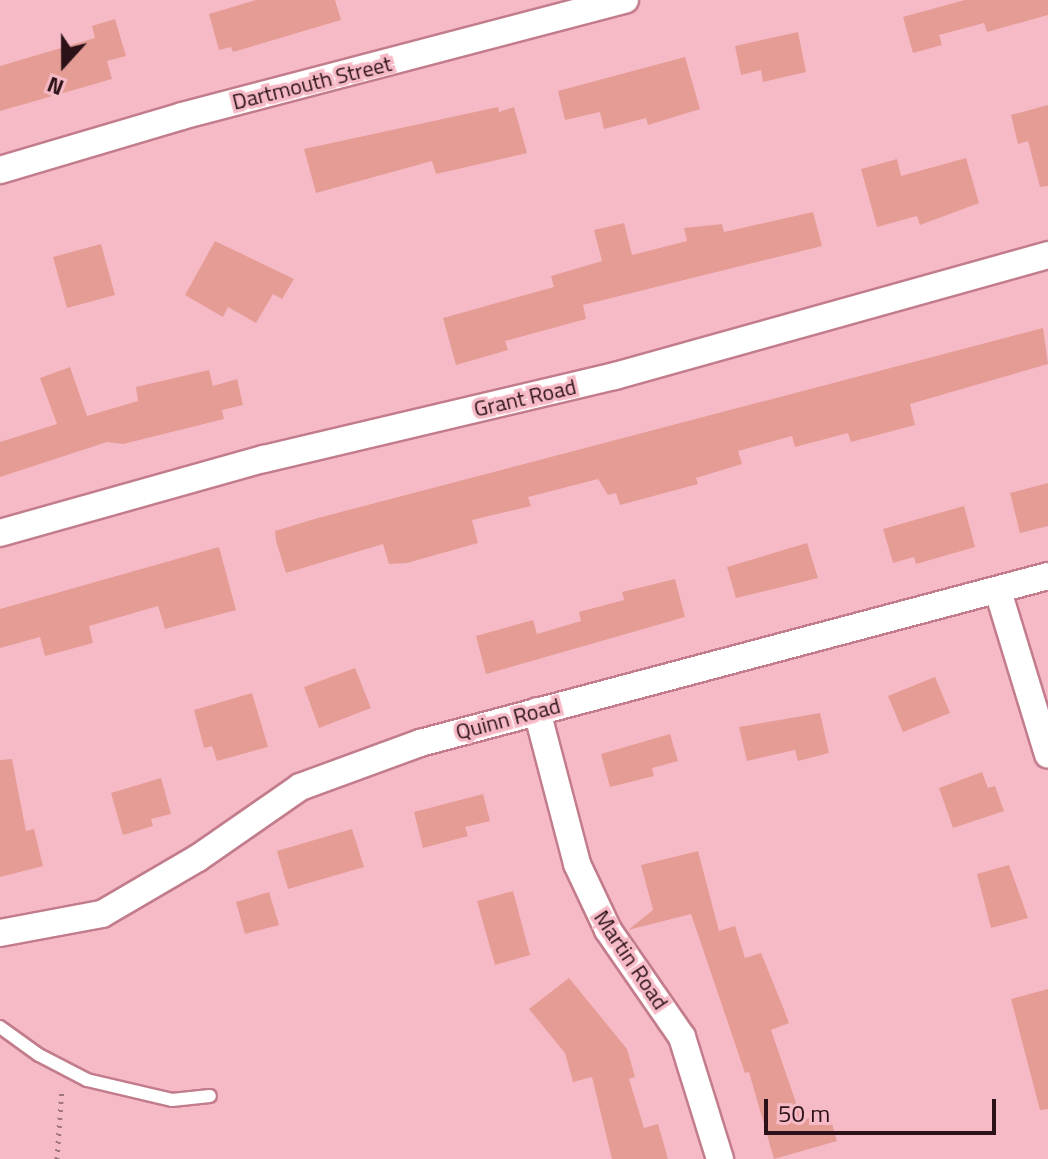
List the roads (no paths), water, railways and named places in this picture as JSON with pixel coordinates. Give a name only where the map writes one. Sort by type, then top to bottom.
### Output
[{"type":"street","name":"Dartmouth Street","points":[[0,170],[182,116],[625,0]]},
{"type":"street","name":"Grant Road","points":[[0,533],[264,459],[615,376],[1048,255]]},
{"type":"street","name":"Quinn Road","points":[[0,933],[102,914],[198,858],[300,787],[420,743],[1048,576]]},
{"type":"street","points":[[998,591],[1048,755]]},
{"type":"street","name":"Martin Road","points":[[537,711],[577,864],[608,930],[682,1037],[720,1159]]},
{"type":"lane","points":[[0,1027],[62,1067],[133,1095],[172,1100],[210,1096]]}]
